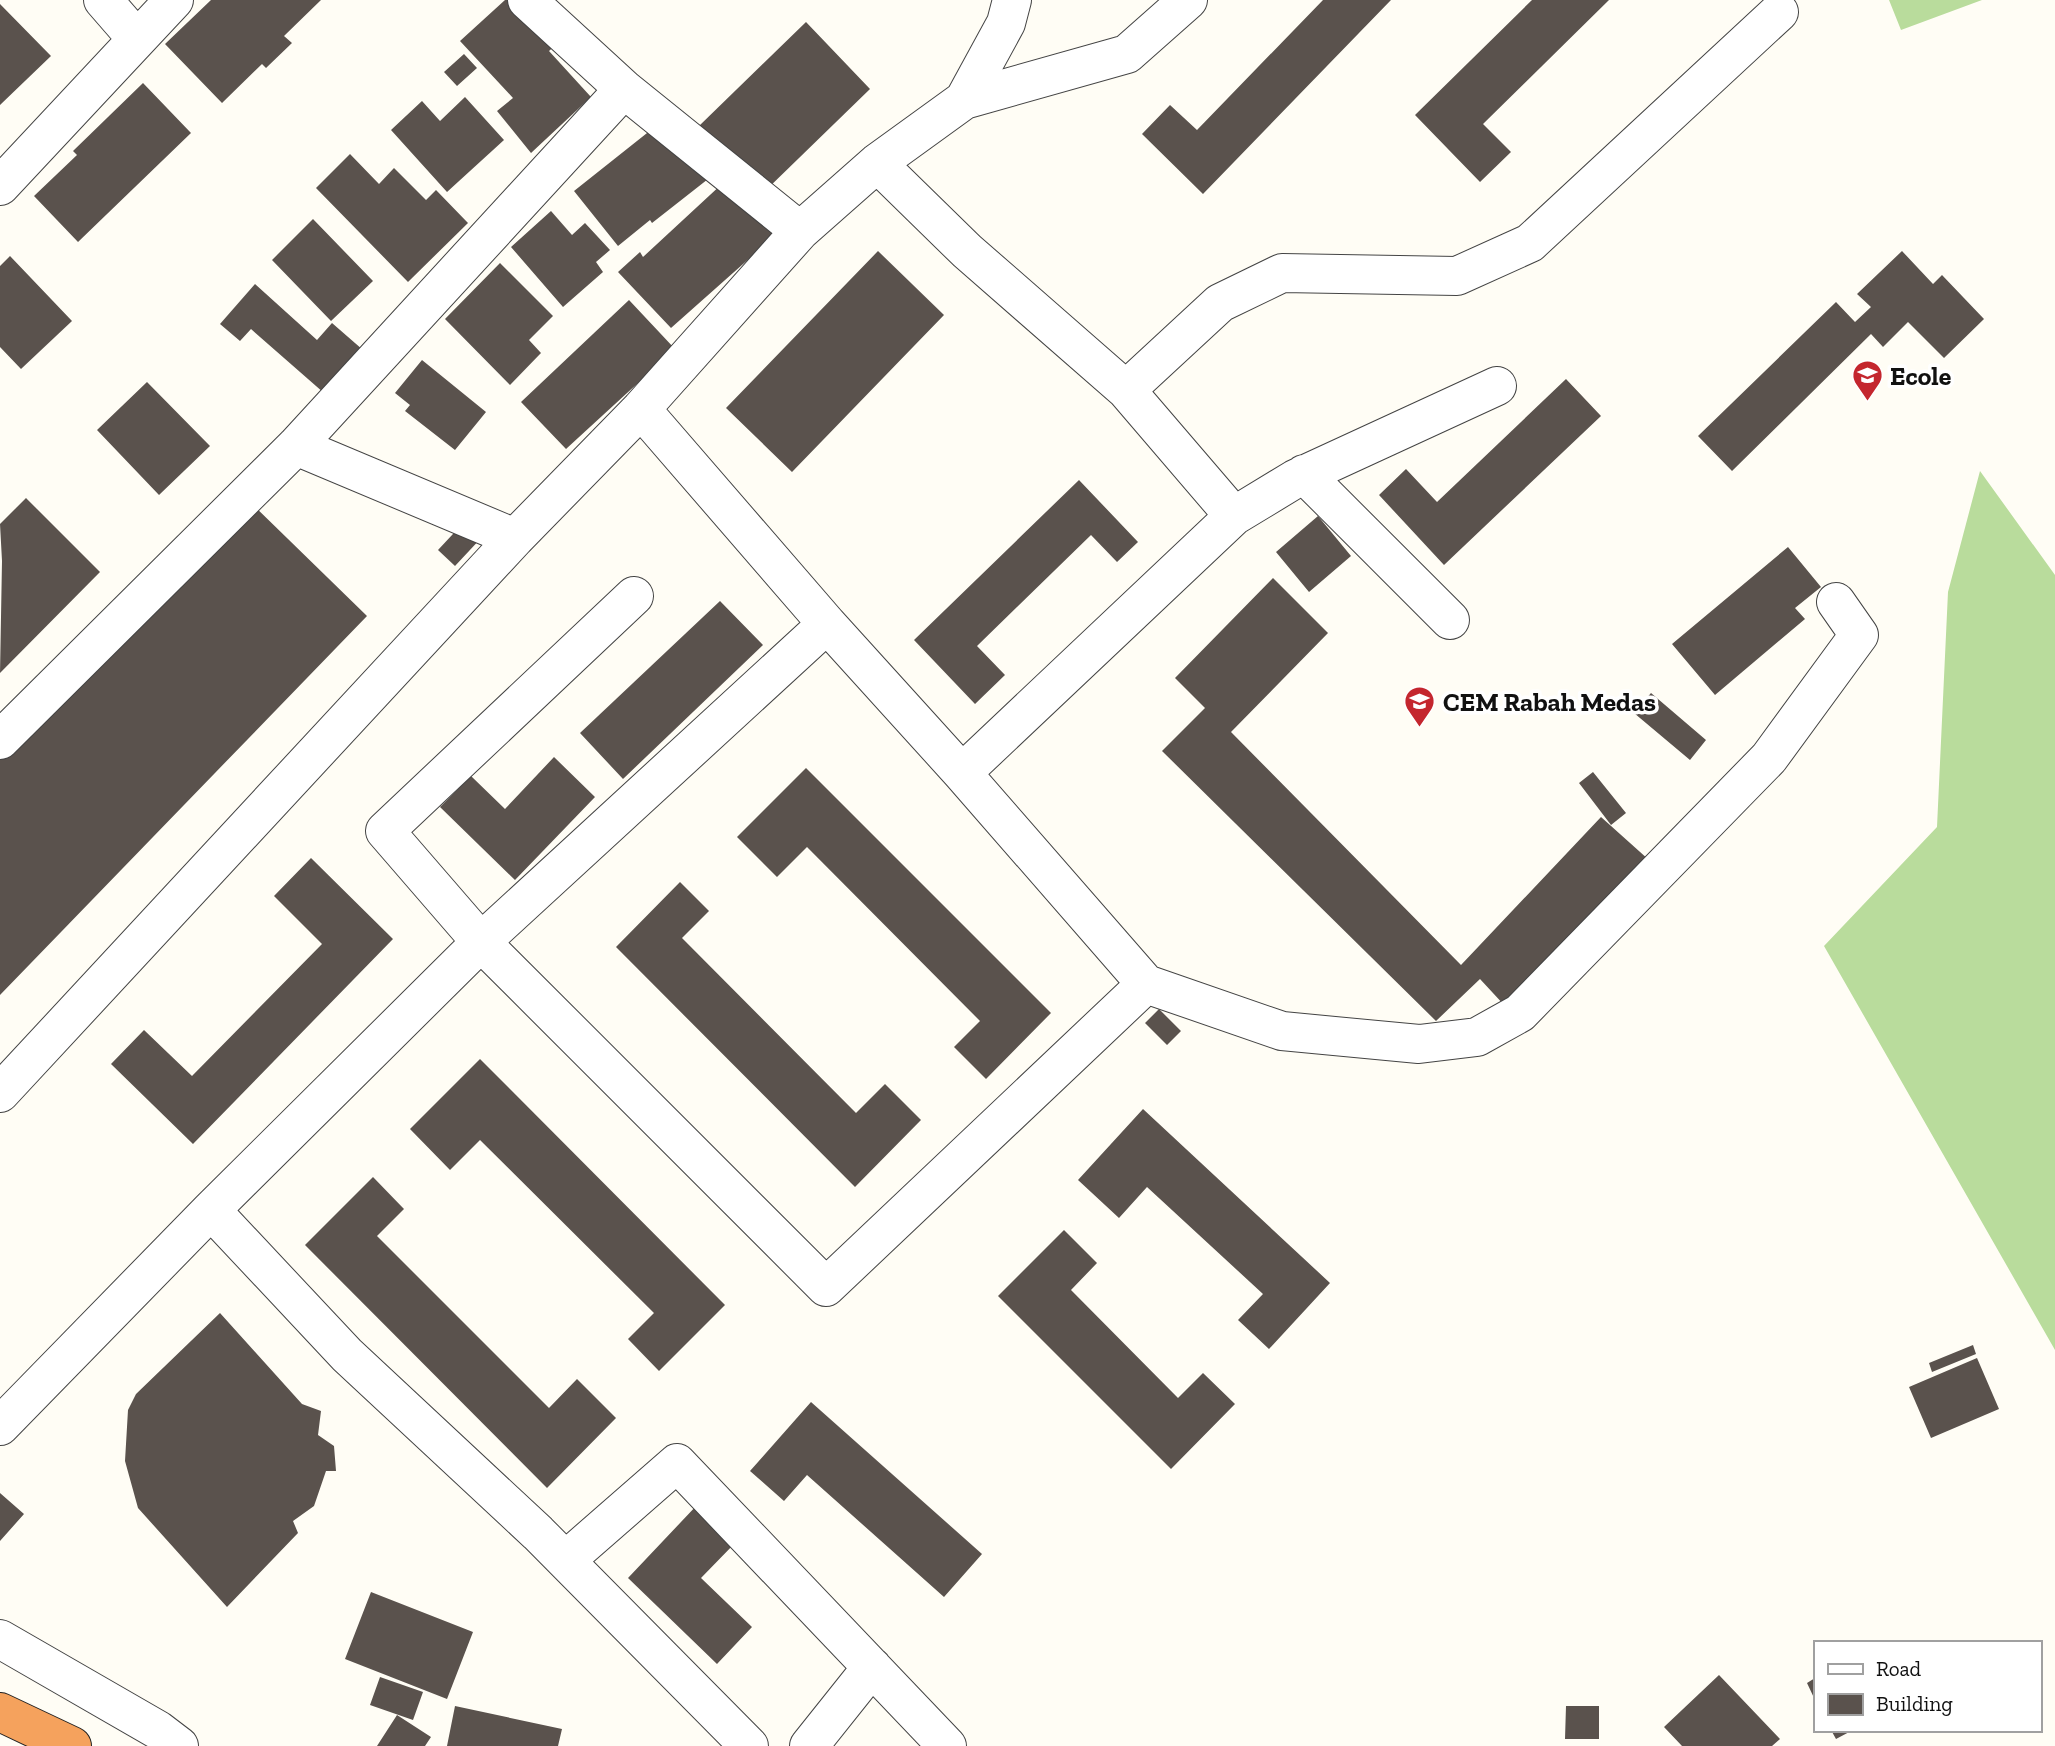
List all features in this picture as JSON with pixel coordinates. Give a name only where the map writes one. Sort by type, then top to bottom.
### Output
[{"type":"highway","points":[[0,1712],[72,1746]]},
{"type":"street","points":[[103,0],[136,38]]},
{"type":"street","points":[[0,186],[174,0]]},
{"type":"street","points":[[527,0],[624,89],[800,231]]},
{"type":"street","points":[[964,100],[1006,23],[1012,0]]},
{"type":"street","points":[[0,1093],[515,538],[641,408],[800,231],[877,163],[964,100],[1127,54],[1188,0]]},
{"type":"street","points":[[1126,390],[1220,303],[1282,273],[1457,276],[1530,243],[1780,12]]},
{"type":"street","points":[[0,740],[296,446],[624,89]]},
{"type":"street","points":[[877,163],[967,251],[1126,390],[1234,516]]},
{"type":"street","points":[[962,774],[1234,516],[1304,474],[1497,386]]},
{"type":"street","points":[[641,408],[827,624],[1146,984],[1282,1031],[1419,1044],[1477,1037],[1520,1013],[1769,758],[1859,635],[1836,602]]},
{"type":"street","points":[[296,446],[515,538]]},
{"type":"street","points":[[1304,474],[1450,621]]},
{"type":"street","points":[[634,596],[385,831],[481,943],[826,1287],[1146,984]]},
{"type":"street","points":[[0,1426],[211,1210],[481,943],[827,624]]},
{"type":"street","points":[[211,1210],[346,1356],[566,1560],[749,1746]]},
{"type":"street","points":[[566,1560],[677,1463],[947,1746]]},
{"type":"street","points":[[0,1639],[158,1730],[179,1746]]},
{"type":"street","points":[[810,1746],[872,1667]]},
{"type":"green space","points":[[1889,0],[1982,0],[1901,30]]},
{"type":"green space","points":[[1980,471],[2055,575],[2055,1350],[1824,946],[1937,827],[1948,592]]},
{"type":"building","points":[[211,0],[321,0],[284,36],[292,43],[266,68],[262,64],[222,103],[165,44]]},
{"type":"building","points":[[505,0],[528,0],[562,39],[549,51],[591,97],[531,153],[497,111],[513,98],[460,41]]},
{"type":"building","points":[[1323,0],[1391,0],[1203,194],[1142,134],[1170,105],[1197,130]]},
{"type":"building","points":[[1532,0],[1609,0],[1483,124],[1511,152],[1480,182],[1415,115]]},
{"type":"building","points":[[0,4],[51,56],[0,105]]},
{"type":"building","points":[[806,22],[870,89],[763,193],[699,126]]},
{"type":"building","points":[[464,54],[477,68],[457,86],[444,72]]},
{"type":"building","points":[[143,83],[191,133],[78,242],[34,196],[77,155],[73,151]]},
{"type":"building","points":[[465,97],[504,140],[447,192],[391,130],[422,101],[440,121]]},
{"type":"building","points":[[671,114],[717,172],[618,246],[574,191]]},
{"type":"building","points":[[350,154],[379,184],[394,168],[426,200],[436,190],[468,223],[408,282],[316,188]]},
{"type":"building","points":[[737,170],[787,225],[671,328],[618,272],[640,252],[643,257]]},
{"type":"building","points":[[551,211],[572,235],[585,223],[610,250],[596,262],[603,272],[563,307],[511,247]]},
{"type":"building","points":[[313,219],[373,281],[331,321],[272,260]]},
{"type":"building","points":[[878,251],[944,315],[792,472],[726,408]]},
{"type":"building","points":[[1902,251],[1933,284],[1942,275],[1984,319],[1944,358],[1908,322],[1883,347],[1871,334],[1732,471],[1698,436],[1836,302],[1855,322],[1871,307],[1857,294]]},
{"type":"building","points":[[10,256],[72,321],[21,369],[0,347],[0,266]]},
{"type":"building","points":[[500,263],[553,316],[529,340],[541,353],[510,385],[445,319]]},
{"type":"building","points":[[255,284],[317,340],[332,323],[363,350],[324,393],[251,329],[240,341],[220,324]]},
{"type":"building","points":[[629,300],[675,349],[566,449],[521,402]]},
{"type":"building","points":[[422,360],[486,412],[455,450],[405,411],[410,405],[395,393]]},
{"type":"building","points":[[1566,379],[1601,416],[1444,565],[1379,495],[1406,469],[1437,502]]},
{"type":"building","points":[[147,382],[210,446],[159,495],[97,430]]},
{"type":"building","points":[[1079,480],[1138,542],[1117,562],[1091,535],[977,646],[1005,675],[975,704],[914,640]]},
{"type":"building","points":[[26,498],[100,572],[0,673],[0,524]]},
{"type":"building","points":[[248,500],[367,616],[0,995],[0,756]]},
{"type":"building","points":[[1318,516],[1351,556],[1309,592],[1276,552]]},
{"type":"building","points":[[466,520],[483,536],[455,566],[438,550]]},
{"type":"building","points":[[1788,547],[1821,587],[1795,608],[1805,619],[1715,695],[1672,644]]},
{"type":"building","points":[[1273,578],[1328,633],[1231,732],[1461,965],[1601,817],[1649,860],[1505,1006],[1480,979],[1436,1021],[1162,751],[1205,708],[1175,678]]},
{"type":"building","points":[[720,601],[763,645],[623,779],[580,733]]},
{"type":"building","points":[[1651,693],[1706,740],[1690,760],[1634,713]]},
{"type":"building","points":[[554,757],[595,797],[515,880],[440,807],[471,776],[505,809]]},
{"type":"building","points":[[806,768],[1051,1013],[986,1079],[954,1047],[980,1021],[807,847],[777,877],[737,837]]},
{"type":"building","points":[[1593,772],[1626,813],[1611,825],[1579,783]]},
{"type":"building","points":[[311,858],[393,939],[193,1144],[111,1064],[144,1030],[192,1076],[322,944],[274,896]]},
{"type":"building","points":[[680,882],[709,911],[682,938],[856,1113],[885,1084],[921,1120],[855,1187],[616,947]]},
{"type":"building","points":[[1159,1009],[1181,1031],[1167,1045],[1145,1023]]},
{"type":"building","points":[[480,1059],[725,1305],[659,1371],[628,1339],[654,1313],[480,1140],[450,1170],[410,1129]]},
{"type":"building","points":[[1143,1109],[1330,1283],[1269,1349],[1238,1320],[1263,1294],[1147,1187],[1119,1218],[1078,1180]]},
{"type":"building","points":[[373,1177],[404,1209],[377,1236],[549,1408],[577,1379],[616,1418],[547,1488],[305,1245]]},
{"type":"building","points":[[1064,1230],[1097,1263],[1071,1290],[1178,1398],[1203,1373],[1235,1404],[1171,1469],[998,1296]]},
{"type":"building","points":[[220,1313],[302,1404],[321,1411],[318,1435],[334,1446],[336,1471],[326,1471],[314,1506],[293,1521],[298,1533],[227,1607],[138,1508],[125,1461],[128,1410],[136,1394]]},
{"type":"building","points":[[1973,1345],[1976,1354],[1932,1372],[1929,1363]]},
{"type":"building","points":[[1977,1358],[1999,1409],[1931,1438],[1909,1387]]},
{"type":"building","points":[[811,1402],[982,1554],[944,1597],[807,1475],[784,1501],[750,1471]]},
{"type":"building","points":[[0,1493],[24,1514],[0,1541]]},
{"type":"building","points":[[698,1504],[737,1541],[701,1578],[752,1627],[717,1664],[628,1578]]},
{"type":"building","points":[[371,1592],[473,1632],[447,1699],[345,1659]]},
{"type":"building","points":[[1719,1675],[1780,1739],[1772,1746],[1682,1746],[1664,1727]]},
{"type":"building","points":[[380,1677],[423,1692],[413,1720],[370,1705]]},
{"type":"building","points":[[1814,1679],[1814,1698],[1807,1683]]},
{"type":"building","points":[[455,1706],[562,1729],[558,1746],[447,1746]]},
{"type":"building","points":[[1566,1706],[1599,1706],[1599,1739],[1565,1739]]},
{"type":"building","points":[[397,1715],[431,1737],[425,1746],[377,1746]]},
{"type":"building","points":[[1832,1732],[1849,1732],[1836,1739]]},
{"type":"place","name":"Ecole","points":[[1867,403]]},
{"type":"place","name":"CEM Rabah Medas","points":[[1420,729]]}]
